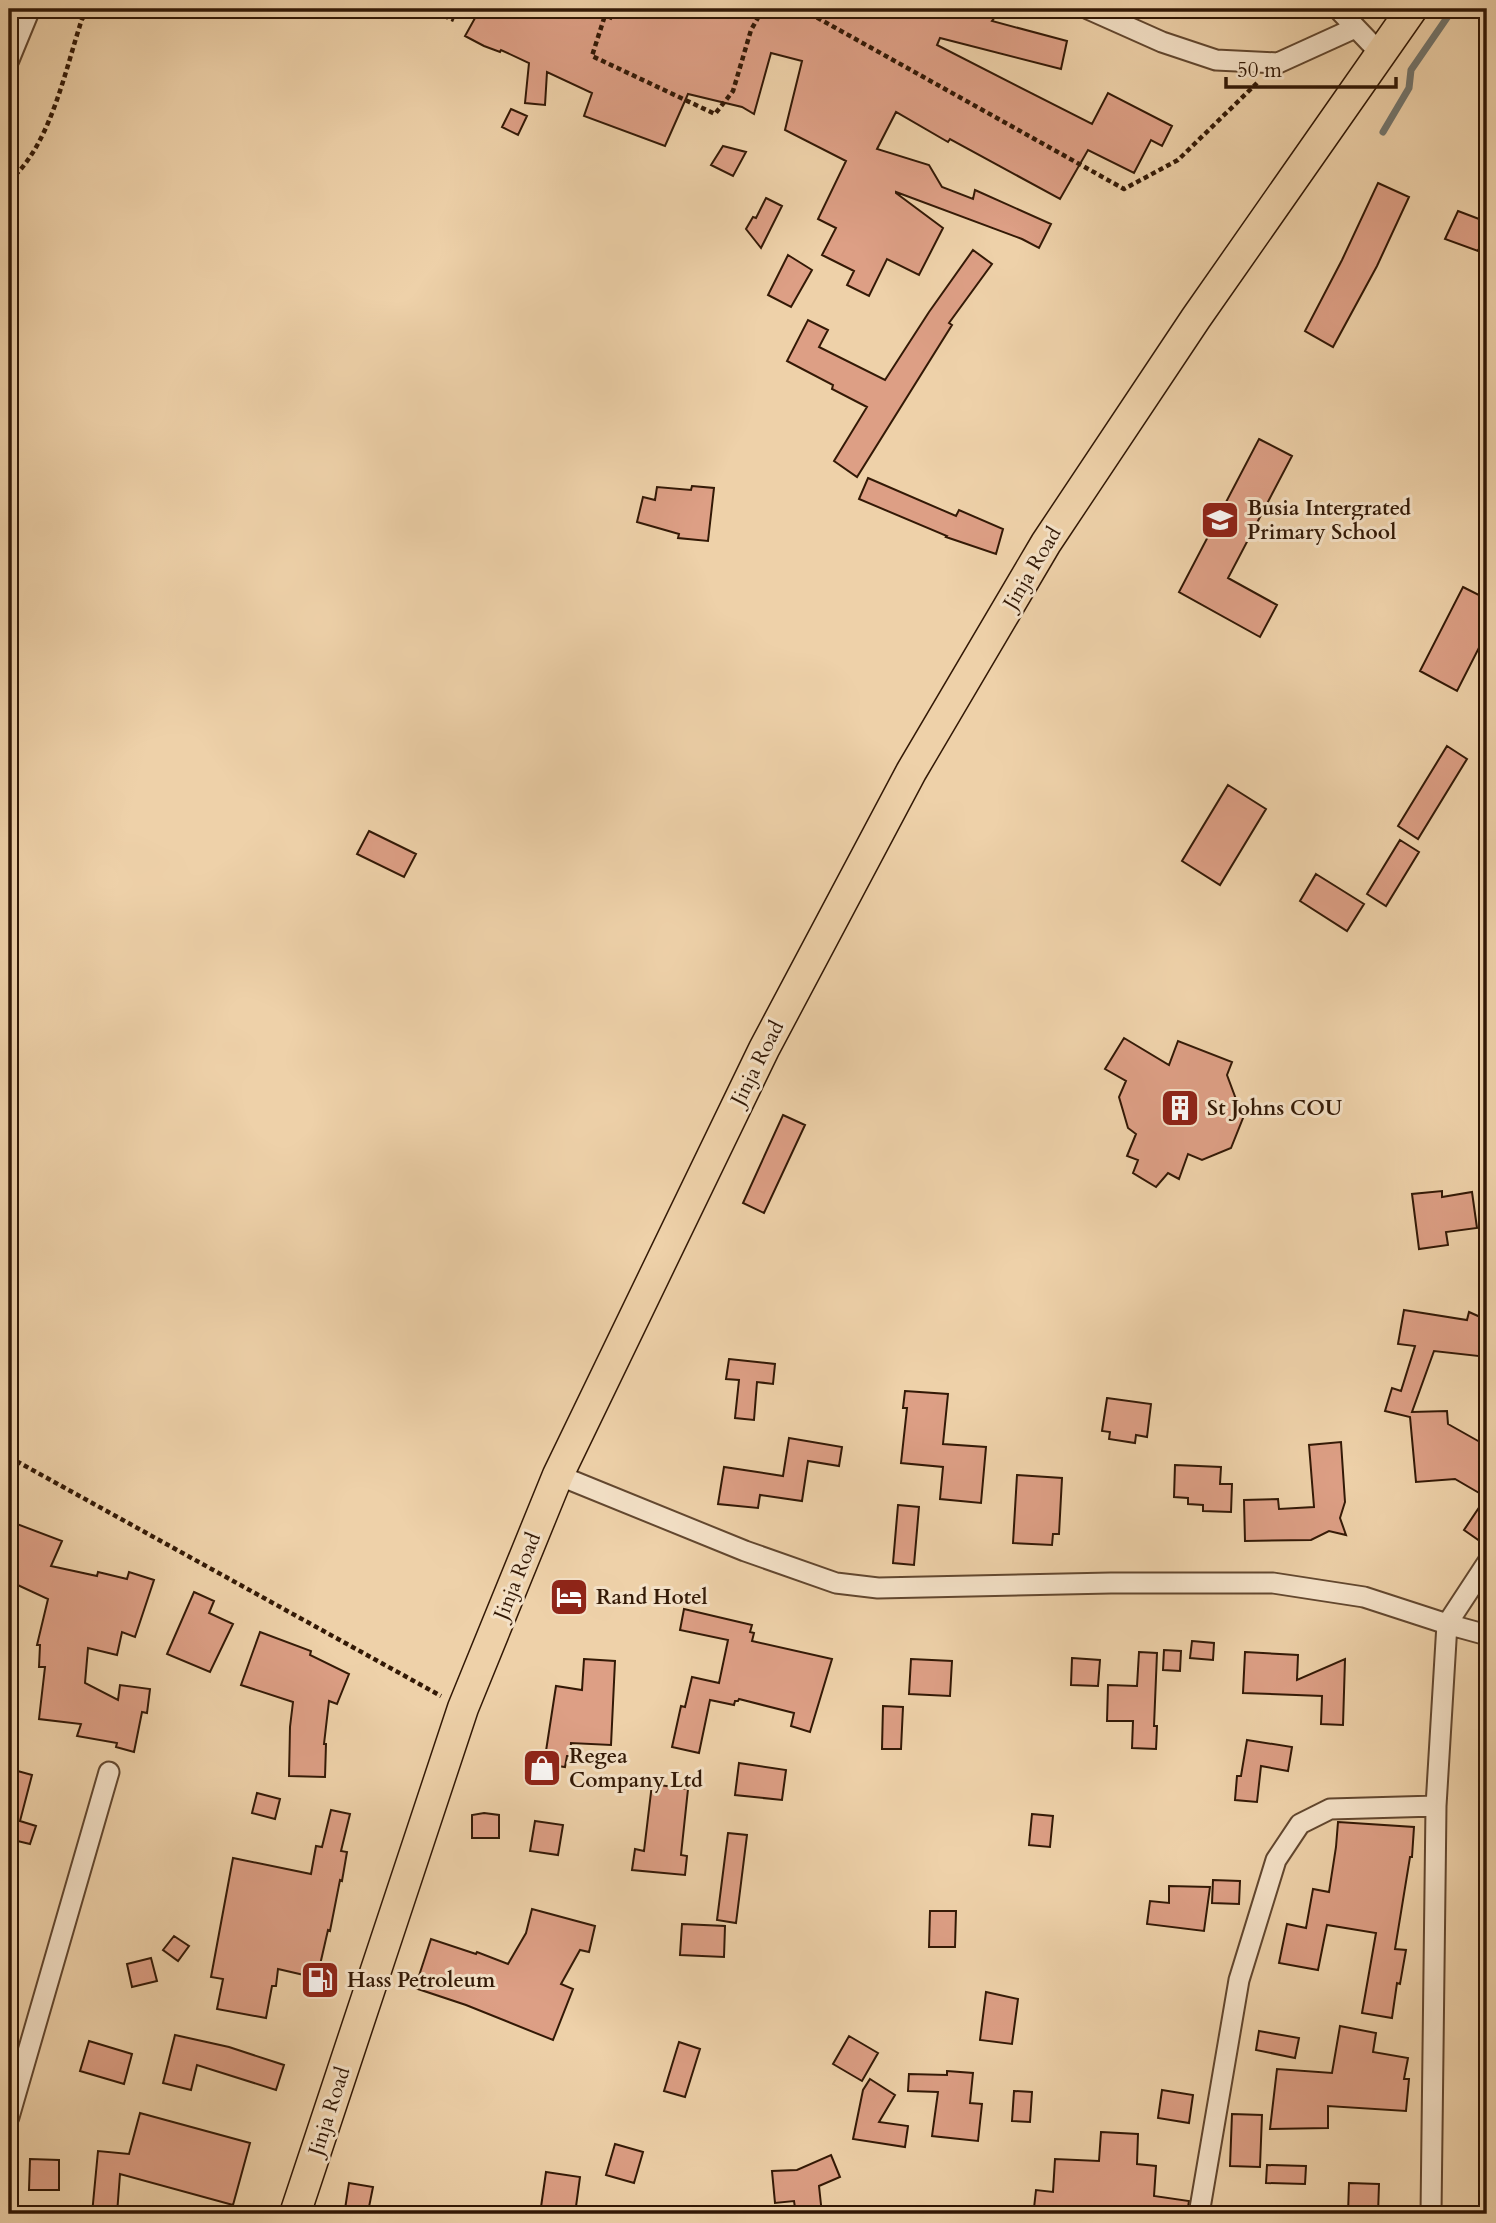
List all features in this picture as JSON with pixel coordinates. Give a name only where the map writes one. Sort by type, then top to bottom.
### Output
[{"type":"main road","name":"Jinja Road","points":[[295,2214],[463,1708],[558,1475],[764,1049],[911,772],[1053,532],[1196,318],[1412,9]]},
{"type":"street","points":[[9,60],[30,9]]},
{"type":"street","points":[[1088,9],[1216,60],[1278,63],[1355,28]]},
{"type":"street","points":[[1338,9],[1381,54]]},
{"type":"street","points":[[558,1475],[745,1551],[836,1583],[878,1588],[1273,1583],[1364,1597],[1487,1635]]},
{"type":"street","points":[[1432,2214],[1436,1806],[1447,1624],[1487,1563]]},
{"type":"street","points":[[9,2117],[109,1772]]},
{"type":"street","points":[[1199,2214],[1239,1980],[1276,1860],[1300,1824],[1330,1809],[1436,1806]]},
{"type":"path","points":[[9,181],[23,169],[50,121],[82,19],[91,9]]},
{"type":"path","points":[[428,9],[454,20]]},
{"type":"path","points":[[607,9],[592,56],[715,114],[733,91],[751,30],[762,9]]},
{"type":"path","points":[[793,9],[827,23],[1124,189],[1178,160],[1278,63]]},
{"type":"path","points":[[9,1457],[463,1708]]},
{"type":"building","points":[[480,9],[590,9],[611,19],[616,9],[980,9],[995,17],[992,21],[1067,41],[1061,69],[940,38],[937,45],[1092,124],[1108,93],[1172,126],[1162,146],[1151,140],[1134,173],[1088,150],[1060,199],[950,139],[948,142],[896,112],[877,149],[929,165],[942,187],[973,199],[975,190],[1051,224],[1039,248],[1022,239],[896,192],[943,228],[919,275],[887,259],[869,296],[847,285],[854,271],[822,255],[836,228],[818,219],[846,161],[785,130],[802,61],[771,53],[754,114],[742,107],[688,94],[665,146],[584,116],[592,93],[547,72],[545,105],[525,103],[529,63],[465,36]]},
{"type":"building","points":[[511,109],[527,116],[518,135],[502,127]]},
{"type":"building","points":[[723,146],[746,152],[733,176],[711,165]]},
{"type":"building","points":[[1378,183],[1409,197],[1377,266],[1333,347],[1305,331]]},
{"type":"building","points":[[766,198],[782,206],[761,248],[746,229],[753,217],[756,218]]},
{"type":"building","points":[[1458,211],[1487,222],[1478,251],[1445,239]]},
{"type":"building","points":[[973,250],[992,264],[949,323],[952,325],[857,477],[834,461],[867,407],[832,389],[833,385],[787,361],[808,320],[828,330],[819,347],[885,380]]},
{"type":"building","points":[[788,255],[812,270],[791,307],[768,295]]},
{"type":"building","points":[[1259,439],[1292,456],[1228,578],[1277,605],[1260,637],[1179,592]]},
{"type":"building","points":[[868,478],[956,516],[959,510],[1003,529],[996,554],[946,537],[859,499]]},
{"type":"building","points":[[692,486],[714,488],[708,541],[678,538],[679,534],[637,522],[643,497],[655,500],[657,487],[691,490]]},
{"type":"building","points":[[1463,587],[1487,599],[1487,632],[1457,691],[1420,671]]},
{"type":"building","points":[[1447,746],[1467,759],[1418,839],[1398,826]]},
{"type":"building","points":[[1228,785],[1266,809],[1220,885],[1182,861]]},
{"type":"building","points":[[369,831],[416,854],[404,877],[357,854]]},
{"type":"building","points":[[1400,840],[1419,852],[1386,906],[1367,894]]},
{"type":"building","points":[[1316,874],[1364,904],[1347,931],[1300,901]]},
{"type":"building","name":"St Johns COU","points":[[1124,1038],[1169,1065],[1178,1041],[1232,1062],[1227,1075],[1243,1118],[1231,1148],[1202,1160],[1188,1154],[1179,1179],[1168,1173],[1156,1187],[1133,1173],[1138,1160],[1127,1156],[1136,1134],[1128,1128],[1119,1097],[1126,1081],[1105,1069]]},
{"type":"building","points":[[783,1115],[805,1125],[764,1213],[743,1203]]},
{"type":"building","points":[[1442,1191],[1442,1197],[1472,1192],[1477,1228],[1446,1232],[1448,1245],[1419,1249],[1412,1194]]},
{"type":"building","points":[[1404,1310],[1467,1320],[1469,1312],[1487,1320],[1487,1357],[1434,1351],[1412,1412],[1447,1411],[1448,1424],[1487,1446],[1487,1546],[1464,1530],[1486,1497],[1455,1479],[1416,1482],[1410,1417],[1385,1411],[1392,1388],[1401,1391],[1415,1346],[1398,1344]]},
{"type":"building","points":[[729,1359],[775,1364],[773,1384],[757,1382],[754,1420],[735,1418],[739,1380],[726,1379]]},
{"type":"building","points":[[905,1391],[948,1394],[943,1444],[986,1447],[981,1503],[940,1499],[943,1467],[901,1463],[907,1408],[903,1408]]},
{"type":"building","points":[[1107,1398],[1151,1404],[1147,1437],[1136,1435],[1135,1443],[1109,1439],[1110,1432],[1102,1431]]},
{"type":"building","points":[[789,1438],[842,1447],[839,1466],[808,1461],[802,1501],[760,1495],[758,1508],[718,1504],[724,1467],[783,1476]]},
{"type":"building","points":[[1341,1442],[1345,1502],[1340,1518],[1346,1535],[1329,1531],[1311,1540],[1245,1541],[1244,1500],[1278,1499],[1279,1509],[1314,1507],[1309,1445]]},
{"type":"building","points":[[1175,1465],[1221,1467],[1220,1484],[1232,1484],[1231,1512],[1203,1511],[1203,1505],[1188,1504],[1188,1498],[1174,1497]]},
{"type":"building","points":[[1017,1475],[1062,1478],[1059,1534],[1053,1534],[1052,1545],[1013,1543]]},
{"type":"building","points":[[898,1505],[919,1507],[914,1565],[893,1563]]},
{"type":"building","points":[[9,1521],[62,1541],[51,1566],[97,1576],[98,1572],[127,1579],[129,1572],[154,1580],[135,1637],[122,1632],[117,1655],[88,1648],[85,1683],[118,1700],[120,1685],[150,1689],[147,1713],[142,1712],[134,1752],[116,1747],[117,1743],[77,1736],[81,1724],[39,1719],[45,1667],[39,1667],[40,1645],[37,1645],[48,1599],[9,1581]]},
{"type":"building","points":[[194,1592],[214,1601],[209,1613],[233,1624],[210,1672],[167,1654]]},
{"type":"building","points":[[684,1609],[752,1625],[752,1641],[832,1659],[810,1732],[791,1726],[794,1713],[739,1699],[734,1705],[710,1700],[699,1753],[672,1747],[681,1706],[685,1707],[692,1677],[719,1683],[728,1640],[680,1630]]},
{"type":"building","points":[[260,1632],[311,1651],[310,1655],[349,1674],[337,1704],[329,1701],[324,1744],[325,1777],[289,1776],[293,1702],[241,1685]]},
{"type":"building","points":[[1192,1641],[1214,1643],[1213,1660],[1190,1658]]},
{"type":"building","points":[[1164,1650],[1181,1651],[1180,1671],[1163,1670]]},
{"type":"building","points":[[1139,1652],[1157,1653],[1154,1726],[1157,1726],[1156,1749],[1132,1748],[1133,1721],[1107,1721],[1108,1685],[1137,1686]]},
{"type":"building","points":[[1245,1652],[1298,1655],[1297,1680],[1345,1659],[1343,1725],[1321,1724],[1322,1696],[1243,1693]]},
{"type":"building","points":[[1072,1658],[1100,1660],[1098,1686],[1071,1685]]},
{"type":"building","points":[[584,1659],[615,1661],[611,1745],[571,1743],[570,1756],[567,1756],[565,1767],[544,1764],[556,1686],[582,1690]]},
{"type":"building","points":[[911,1659],[952,1661],[950,1696],[909,1694]]},
{"type":"building","points":[[883,1706],[903,1707],[901,1749],[882,1749]]},
{"type":"building","points":[[1247,1740],[1292,1747],[1288,1771],[1261,1766],[1257,1802],[1235,1800],[1237,1776],[1241,1776]]},
{"type":"building","points":[[739,1763],[786,1770],[782,1800],[735,1795]]},
{"type":"building","points":[[14,1770],[32,1775],[20,1821],[36,1826],[30,1844],[9,1839],[9,1792]]},
{"type":"building","points":[[652,1784],[688,1789],[681,1855],[687,1856],[685,1875],[632,1870],[635,1849],[644,1851]]},
{"type":"building","points":[[257,1793],[280,1799],[275,1819],[252,1813]]},
{"type":"building","points":[[331,1810],[350,1814],[341,1851],[347,1852],[317,1978],[278,1969],[276,1986],[272,1986],[266,2018],[217,2009],[223,1979],[211,1977],[233,1858],[311,1874],[316,1846],[322,1847]]},
{"type":"building","points":[[1032,1814],[1053,1816],[1050,1847],[1029,1845]]},
{"type":"building","points":[[472,1815],[499,1815],[499,1838],[472,1838]]},
{"type":"building","points":[[535,1821],[563,1825],[558,1855],[530,1851]]},
{"type":"building","points":[[1338,1822],[1414,1827],[1412,1857],[1395,1949],[1406,1950],[1400,1984],[1397,1983],[1392,2018],[1362,2013],[1376,1933],[1327,1925],[1318,1970],[1279,1963],[1287,1924],[1306,1928],[1313,1889],[1329,1892]]},
{"type":"building","points":[[728,1833],[747,1835],[736,1923],[717,1920]]},
{"type":"building","points":[[1213,1880],[1240,1881],[1239,1904],[1212,1903]]},
{"type":"building","points":[[1169,1886],[1210,1887],[1204,1931],[1147,1924],[1150,1901],[1169,1903]]},
{"type":"building","points":[[532,1909],[595,1926],[589,1952],[580,1950],[561,1984],[573,1989],[553,2040],[415,1988],[431,1939],[508,1964],[526,1933]]},
{"type":"building","points":[[930,1911],[956,1911],[955,1947],[929,1947]]},
{"type":"building","points":[[682,1924],[725,1926],[724,1957],[680,1955]]},
{"type":"building","points":[[174,1936],[189,1946],[178,1961],[163,1950]]},
{"type":"building","points":[[151,1958],[157,1981],[132,1987],[127,1964]]},
{"type":"building","points":[[986,1992],[1018,1999],[1012,2044],[980,2040]]},
{"type":"building","points":[[1340,2026],[1376,2033],[1373,2052],[1408,2058],[1404,2079],[1409,2079],[1406,2111],[1328,2106],[1328,2128],[1270,2129],[1277,2069],[1332,2073]]},
{"type":"building","points":[[1259,2031],[1299,2038],[1295,2058],[1256,2050]]},
{"type":"building","points":[[175,2035],[229,2047],[284,2065],[276,2090],[197,2065],[191,2090],[163,2083]]},
{"type":"building","points":[[849,2036],[878,2053],[862,2081],[833,2064]]},
{"type":"building","points":[[89,2041],[132,2054],[124,2084],[80,2071]]},
{"type":"building","points":[[679,2042],[700,2049],[685,2097],[664,2091]]},
{"type":"building","points":[[947,2071],[973,2073],[970,2103],[982,2104],[978,2141],[932,2136],[938,2092],[908,2091],[909,2074],[947,2075]]},
{"type":"building","points":[[870,2079],[895,2095],[879,2122],[908,2126],[905,2147],[853,2139],[863,2090]]},
{"type":"building","points":[[1162,2090],[1193,2095],[1189,2123],[1158,2118]]},
{"type":"building","points":[[1014,2091],[1032,2092],[1030,2122],[1012,2121]]},
{"type":"building","points":[[140,2113],[250,2143],[233,2205],[120,2174],[117,2214],[92,2214],[98,2151],[129,2154]]},
{"type":"building","points":[[1232,2114],[1262,2115],[1260,2167],[1230,2166]]},
{"type":"building","points":[[1101,2132],[1138,2134],[1137,2164],[1156,2166],[1154,2196],[1189,2201],[1187,2214],[1087,2214],[1034,2208],[1036,2190],[1053,2192],[1055,2159],[1099,2161]]},
{"type":"building","points":[[615,2144],[643,2152],[634,2183],[606,2175]]},
{"type":"building","points":[[831,2155],[840,2177],[819,2186],[822,2214],[796,2214],[794,2201],[775,2203],[772,2171],[797,2170]]},
{"type":"building","points":[[30,2159],[59,2160],[59,2190],[29,2190]]},
{"type":"building","points":[[1267,2165],[1306,2166],[1305,2184],[1266,2183]]},
{"type":"building","points":[[546,2172],[580,2177],[575,2214],[540,2214]]},
{"type":"building","points":[[349,2183],[373,2187],[368,2212],[345,2209]]},
{"type":"building","points":[[1349,2183],[1379,2184],[1378,2214],[1348,2214]]},
{"type":"waterway","points":[[1383,132],[1409,88],[1411,70],[1453,9]]},
{"type":"place","name":"Busia Intergrated Primary School","points":[[1220,520]]},
{"type":"place","name":"St Johns COU","points":[[1180,1108]]},
{"type":"place","name":"Rand Hotel","points":[[569,1597]]},
{"type":"place","name":"Regea Company Ltd","points":[[542,1768]]},
{"type":"place","name":"Hass Petroleum","points":[[320,1980]]}]
